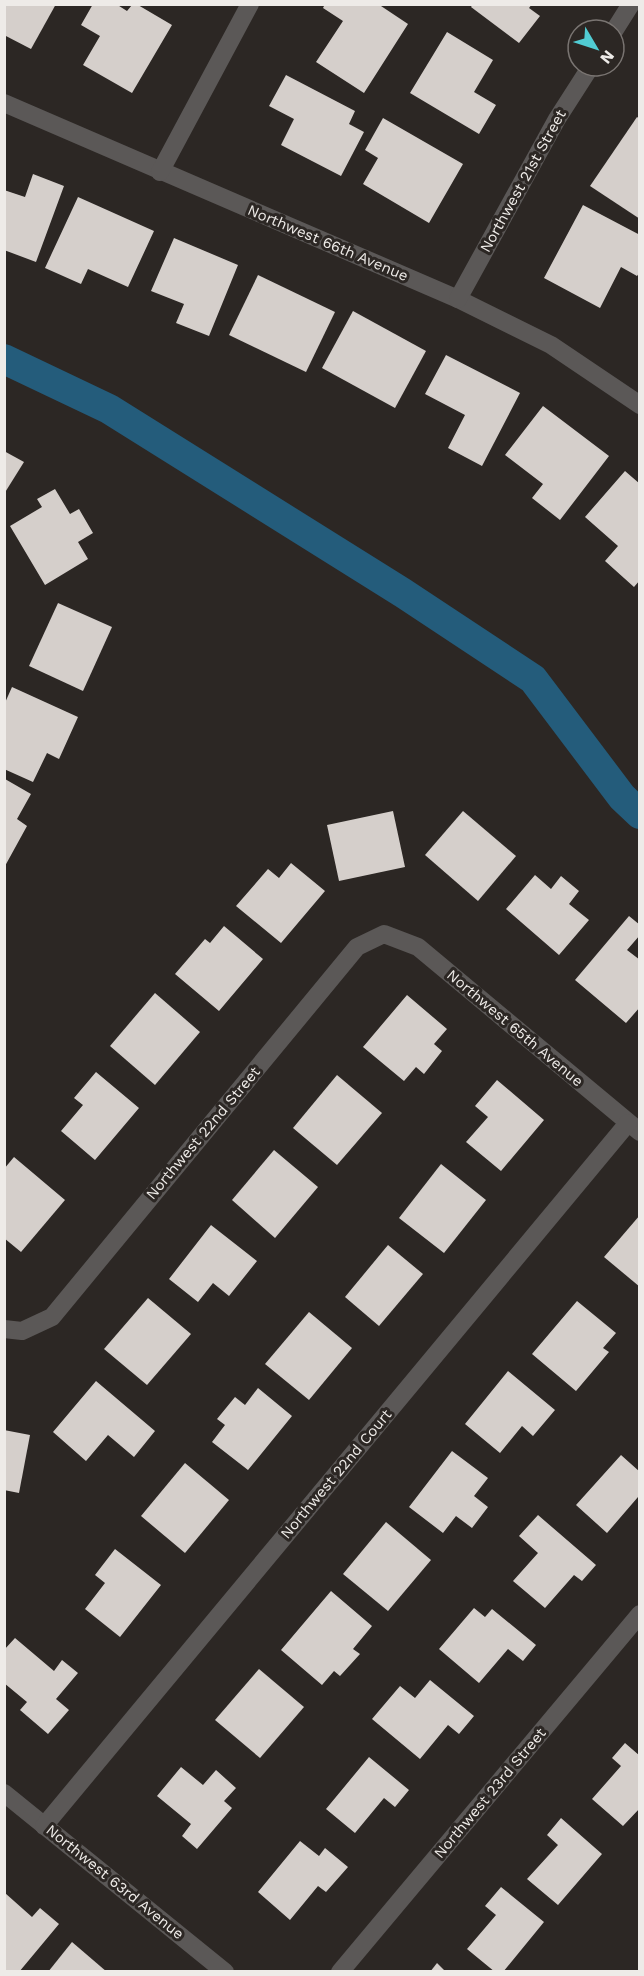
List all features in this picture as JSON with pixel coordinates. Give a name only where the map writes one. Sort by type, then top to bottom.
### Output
[{"type":"street","points":[[160,172],[250,4]]},
{"type":"street","points":[[623,18],[632,4]]},
{"type":"street","name":"Northwest 21st Street","points":[[458,299],[557,119],[583,78]]},
{"type":"street","name":"Northwest 66th Avenue","points":[[4,103],[458,299],[551,345],[639,405]]},
{"type":"street","name":"Northwest 65th Avenue","points":[[384,934],[418,947],[634,1127]]},
{"type":"street","name":"Northwest 22nd Street","points":[[13,1330],[52,1317],[357,947],[384,934]]},
{"type":"street","name":"Northwest 22nd Court","points":[[44,1826],[634,1127]]},
{"type":"street","name":"Northwest 23rd Street","points":[[340,1971],[639,1614]]},
{"type":"street","name":"Northwest 63rd Avenue","points":[[4,1792],[225,1971]]},
{"type":"building","points":[[4,4],[56,4],[31,49],[4,35]]},
{"type":"building","points":[[93,4],[116,4],[127,11],[132,5],[138,5],[172,25],[132,93],[83,65],[100,36],[81,25]]},
{"type":"building","points":[[325,4],[378,4],[408,24],[364,93],[316,62],[343,21],[323,8]]},
{"type":"building","points":[[473,4],[532,4],[529,8],[540,16],[519,43],[471,7]]},
{"type":"building","points":[[447,32],[493,60],[474,92],[496,105],[479,134],[410,93]]},
{"type":"building","points":[[286,75],[355,111],[349,124],[364,132],[341,176],[281,145],[294,119],[269,106]]},
{"type":"building","points":[[637,117],[640,119],[640,219],[590,186]]},
{"type":"building","points":[[383,118],[463,164],[429,223],[363,184],[378,158],[365,150]]},
{"type":"building","points":[[33,174],[64,186],[36,262],[4,250],[4,190],[25,197]]},
{"type":"building","points":[[78,197],[154,231],[128,287],[88,269],[81,284],[45,268]]},
{"type":"building","points":[[583,205],[640,235],[640,272],[637,276],[621,267],[600,308],[544,278]]},
{"type":"building","points":[[174,238],[238,265],[209,336],[176,323],[184,304],[151,291]]},
{"type":"building","points":[[258,275],[335,312],[306,372],[229,335]]},
{"type":"building","points":[[353,311],[426,351],[395,408],[322,368]]},
{"type":"building","points":[[446,355],[520,393],[482,466],[448,448],[465,415],[425,394]]},
{"type":"building","points":[[543,406],[609,456],[560,520],[532,498],[543,484],[505,455]]},
{"type":"building","points":[[4,451],[24,462],[4,494]]},
{"type":"building","points":[[625,471],[640,484],[640,580],[634,587],[605,561],[618,546],[585,517]]},
{"type":"building","points":[[55,489],[70,514],[79,509],[93,533],[78,542],[88,559],[45,585],[10,526],[42,507],[37,499]]},
{"type":"building","points":[[58,603],[112,627],[83,691],[29,666]]},
{"type":"building","points":[[12,687],[78,717],[59,759],[47,753],[33,782],[4,769],[4,705]]},
{"type":"building","points":[[5,779],[31,794],[17,819],[27,826],[5,866]]},
{"type":"building","points":[[393,811],[405,867],[339,881],[327,825]]},
{"type":"building","points":[[463,811],[516,856],[478,901],[425,855]]},
{"type":"building","points":[[291,863],[325,891],[281,943],[236,906],[268,869],[279,878]]},
{"type":"building","points":[[535,875],[551,889],[561,876],[579,891],[569,904],[589,920],[559,955],[506,909]]},
{"type":"building","points":[[629,916],[640,925],[640,935],[627,950],[640,960],[640,1007],[626,1023],[575,980]]},
{"type":"building","points":[[224,926],[263,959],[219,1011],[175,974],[205,939],[210,943]]},
{"type":"building","points":[[155,993],[200,1032],[155,1085],[110,1046]]},
{"type":"building","points":[[407,995],[447,1029],[434,1044],[442,1051],[424,1074],[416,1067],[404,1081],[363,1047]]},
{"type":"building","points":[[96,1072],[139,1108],[95,1160],[61,1131],[83,1105],[74,1098]]},
{"type":"building","points":[[337,1075],[382,1113],[337,1165],[293,1128]]},
{"type":"building","points":[[497,1080],[544,1120],[501,1171],[466,1142],[488,1117],[475,1106]]},
{"type":"building","points":[[274,1150],[318,1187],[275,1238],[232,1200]]},
{"type":"building","points":[[14,1157],[65,1200],[21,1252],[4,1238],[4,1169]]},
{"type":"building","points":[[441,1164],[486,1200],[444,1253],[399,1218]]},
{"type":"building","points":[[640,1215],[640,1287],[604,1257]]},
{"type":"building","points":[[211,1225],[257,1261],[229,1296],[213,1283],[198,1302],[169,1279]]},
{"type":"building","points":[[388,1245],[423,1274],[379,1326],[345,1297]]},
{"type":"building","points":[[148,1298],[191,1334],[147,1385],[104,1349]]},
{"type":"building","points":[[577,1301],[616,1333],[603,1348],[609,1352],[576,1391],[532,1354]]},
{"type":"building","points":[[309,1312],[352,1348],[309,1400],[265,1364]]},
{"type":"building","points":[[508,1371],[555,1410],[533,1436],[522,1426],[500,1453],[465,1424]]},
{"type":"building","points":[[96,1381],[155,1431],[134,1457],[108,1435],[86,1461],[53,1432]]},
{"type":"building","points":[[258,1388],[292,1416],[248,1470],[212,1442],[225,1425],[217,1419],[235,1397],[245,1405]]},
{"type":"building","points":[[4,1430],[30,1435],[19,1493],[4,1490]]},
{"type":"building","points":[[452,1451],[488,1478],[474,1496],[488,1507],[472,1528],[456,1516],[443,1533],[409,1507]]},
{"type":"building","points":[[621,1455],[640,1472],[640,1499],[638,1497],[607,1533],[576,1505]]},
{"type":"building","points":[[185,1463],[229,1500],[185,1553],[141,1516]]},
{"type":"building","points":[[538,1515],[596,1565],[582,1581],[574,1575],[545,1608],[513,1581],[538,1553],[519,1536]]},
{"type":"building","points":[[386,1522],[431,1560],[388,1611],[343,1574]]},
{"type":"building","points":[[115,1549],[161,1585],[120,1637],[85,1609],[105,1583],[95,1575]]},
{"type":"building","points":[[331,1591],[372,1626],[353,1649],[360,1654],[340,1676],[334,1671],[322,1685],[281,1650]]},
{"type":"building","points":[[474,1608],[485,1617],[492,1609],[536,1645],[523,1661],[508,1649],[479,1683],[439,1649]]},
{"type":"building","points":[[15,1638],[54,1671],[62,1660],[78,1673],[56,1699],[69,1710],[48,1734],[20,1710],[27,1702],[4,1683],[4,1650]]},
{"type":"building","points":[[259,1669],[304,1707],[260,1758],[215,1720]]},
{"type":"building","points":[[430,1680],[474,1716],[459,1734],[448,1725],[420,1759],[372,1719],[400,1686],[415,1698]]},
{"type":"building","points":[[625,1743],[640,1756],[640,1808],[623,1826],[592,1799],[621,1766],[612,1758]]},
{"type":"building","points":[[369,1757],[409,1790],[395,1807],[384,1798],[355,1833],[326,1809]]},
{"type":"building","points":[[181,1767],[203,1785],[216,1770],[236,1788],[224,1801],[232,1808],[197,1849],[182,1836],[191,1824],[157,1796]]},
{"type":"building","points":[[561,1818],[602,1854],[558,1905],[527,1879],[558,1845],[547,1835]]},
{"type":"building","points":[[300,1841],[319,1856],[325,1848],[348,1867],[326,1892],[318,1886],[290,1920],[258,1892]]},
{"type":"building","points":[[501,1887],[544,1922],[503,1972],[495,1972],[467,1949],[496,1915],[485,1906]]},
{"type":"building","points":[[5,1893],[32,1917],[40,1908],[59,1924],[19,1972],[5,1972]]},
{"type":"building","points":[[72,1942],[107,1972],[48,1972]]},
{"type":"building","points":[[437,1963],[446,1972],[430,1972]]},
{"type":"waterway","points":[[4,359],[109,409],[403,593],[533,679],[622,797],[640,814]]}]
